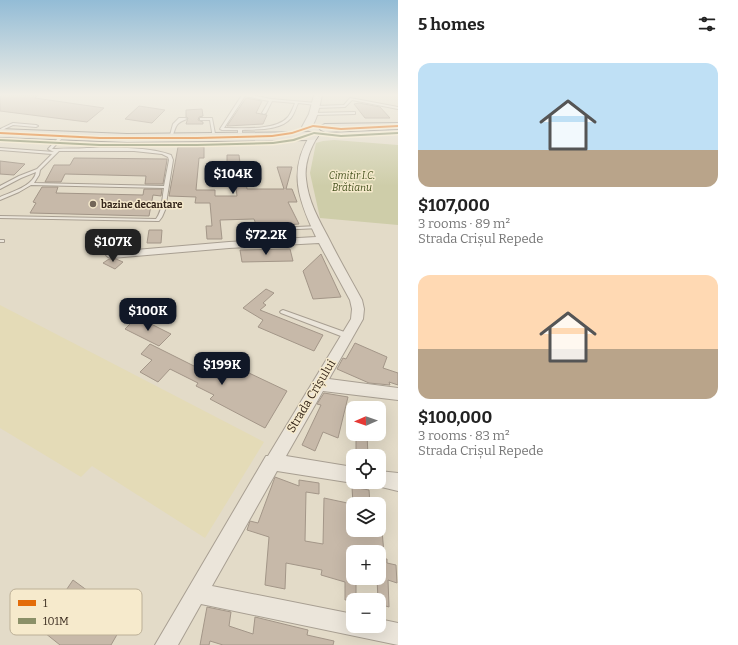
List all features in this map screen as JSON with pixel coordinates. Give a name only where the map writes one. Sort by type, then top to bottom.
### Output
[{"type":"main road","points":[[367,133],[398,126]]},
{"type":"main road","points":[[0,133],[61,136],[215,138],[240,133],[272,136],[318,132],[367,133],[398,140]]},
{"type":"street","points":[[317,125],[318,132]]},
{"type":"street","name":"Strada Crișului","points":[[166,645],[357,319],[358,309],[356,300],[308,206],[301,180],[302,168],[308,146],[318,132]]},
{"type":"street","points":[[112,255],[229,245],[321,233]]},
{"type":"street","points":[[318,384],[398,394]]},
{"type":"street","points":[[272,462],[346,474]]},
{"type":"street","points":[[386,480],[398,482]]},
{"type":"street","points":[[197,593],[346,624]]},
{"type":"street","points":[[386,632],[398,634]]},
{"type":"lane","points":[[0,130],[11,125]]},
{"type":"lane","points":[[26,125],[36,126]]},
{"type":"lane","points":[[170,138],[175,125]]},
{"type":"lane","points":[[212,125],[215,138]]},
{"type":"lane","points":[[225,125],[222,129],[240,133],[275,125]]},
{"type":"lane","points":[[56,152],[50,149],[61,136]]},
{"type":"lane","points":[[0,149],[56,152],[157,151],[166,153],[170,156],[171,160],[162,212],[160,218],[157,220],[0,217]]},
{"type":"lane","points":[[0,188],[20,177],[38,170],[56,152]]},
{"type":"lane","points":[[32,184],[38,175],[38,170]]},
{"type":"lane","points":[[0,199],[32,184],[166,187]]},
{"type":"lane","points":[[254,230],[321,233]]},
{"type":"lane","points":[[283,312],[348,336]]},
{"type":"shaded area","points":[[0,305],[264,442],[205,538],[92,466],[81,477],[0,428]]},
{"type":"green space","name":"Cimitir I.C. Brătianu","points":[[334,140],[398,145],[398,225],[320,218],[310,173],[316,143]]},
{"type":"building","points":[[178,147],[204,147],[204,158],[199,158],[196,190],[215,190],[215,196],[237,196],[233,164],[227,164],[227,155],[239,155],[240,163],[243,163],[247,189],[284,189],[277,167],[292,167],[286,189],[292,189],[297,202],[288,202],[299,224],[257,227],[254,219],[220,220],[222,239],[207,239],[206,226],[212,226],[210,203],[195,203],[196,197],[169,196]]},
{"type":"building","points":[[74,158],[167,160],[163,184],[145,184],[146,176],[65,174],[61,182],[45,182],[54,165],[70,165]]},
{"type":"building","points":[[0,161],[25,164],[14,175],[0,174]]},
{"type":"building","name":"bazine decantare","points":[[42,187],[58,187],[56,193],[143,195],[144,189],[162,189],[161,196],[153,195],[149,216],[30,213],[36,203],[33,202]]},
{"type":"building","points":[[149,230],[162,230],[161,243],[147,243]]},
{"type":"building","points":[[290,249],[293,261],[242,262],[240,250]]},
{"type":"building","points":[[321,254],[341,297],[313,299],[303,271]]},
{"type":"building","points":[[109,259],[116,259],[123,262],[115,269],[103,263]]},
{"type":"building","points":[[266,289],[274,293],[263,303],[266,305],[260,310],[323,335],[314,351],[258,327],[263,320],[243,308]]},
{"type":"building","points":[[137,317],[171,334],[159,346],[125,329]]},
{"type":"building","points":[[355,343],[387,357],[383,368],[398,373],[398,385],[389,382],[390,385],[369,383],[337,369],[343,358],[346,359]]},
{"type":"building","points":[[150,344],[222,380],[232,365],[287,391],[265,428],[210,399],[214,395],[196,386],[198,383],[170,369],[158,382],[140,372],[152,360],[141,354]]},
{"type":"building","points":[[324,393],[348,397],[338,438],[323,432],[315,451],[302,445],[321,405],[317,404]]},
{"type":"building","points":[[356,441],[367,441],[368,449],[356,449]]},
{"type":"building","points":[[275,477],[299,486],[299,480],[319,483],[319,494],[306,492],[305,541],[323,544],[324,498],[346,503],[346,537],[383,537],[383,545],[346,545],[346,585],[356,585],[356,593],[346,593],[345,600],[345,582],[321,575],[322,570],[286,563],[285,589],[265,585],[269,537],[247,530],[250,521],[258,523]]},
{"type":"building","points":[[352,489],[369,490],[370,497],[353,497]]},
{"type":"building","points":[[387,559],[387,563],[396,565],[397,583],[388,580],[389,607],[386,606],[386,593],[378,593],[377,585],[386,585]]},
{"type":"building","points":[[73,580],[85,589],[67,589]]},
{"type":"building","points":[[207,607],[231,612],[229,626],[253,634],[255,617],[308,630],[307,635],[334,641],[333,645],[223,645],[210,641],[209,645],[200,645]]},
{"type":"building","points":[[48,635],[117,635],[111,645],[60,645]]},
{"type":"transit line","name":"1","points":[[0,133],[100,138],[197,138],[272,136],[292,133],[313,126],[341,129],[398,126]]},
{"type":"transit line","name":"101M","points":[[0,140],[100,145],[197,145],[273,143],[294,140],[314,133],[341,136],[398,133]]},
{"type":"place","name":"bazine decantare","points":[[93,204]]}]
